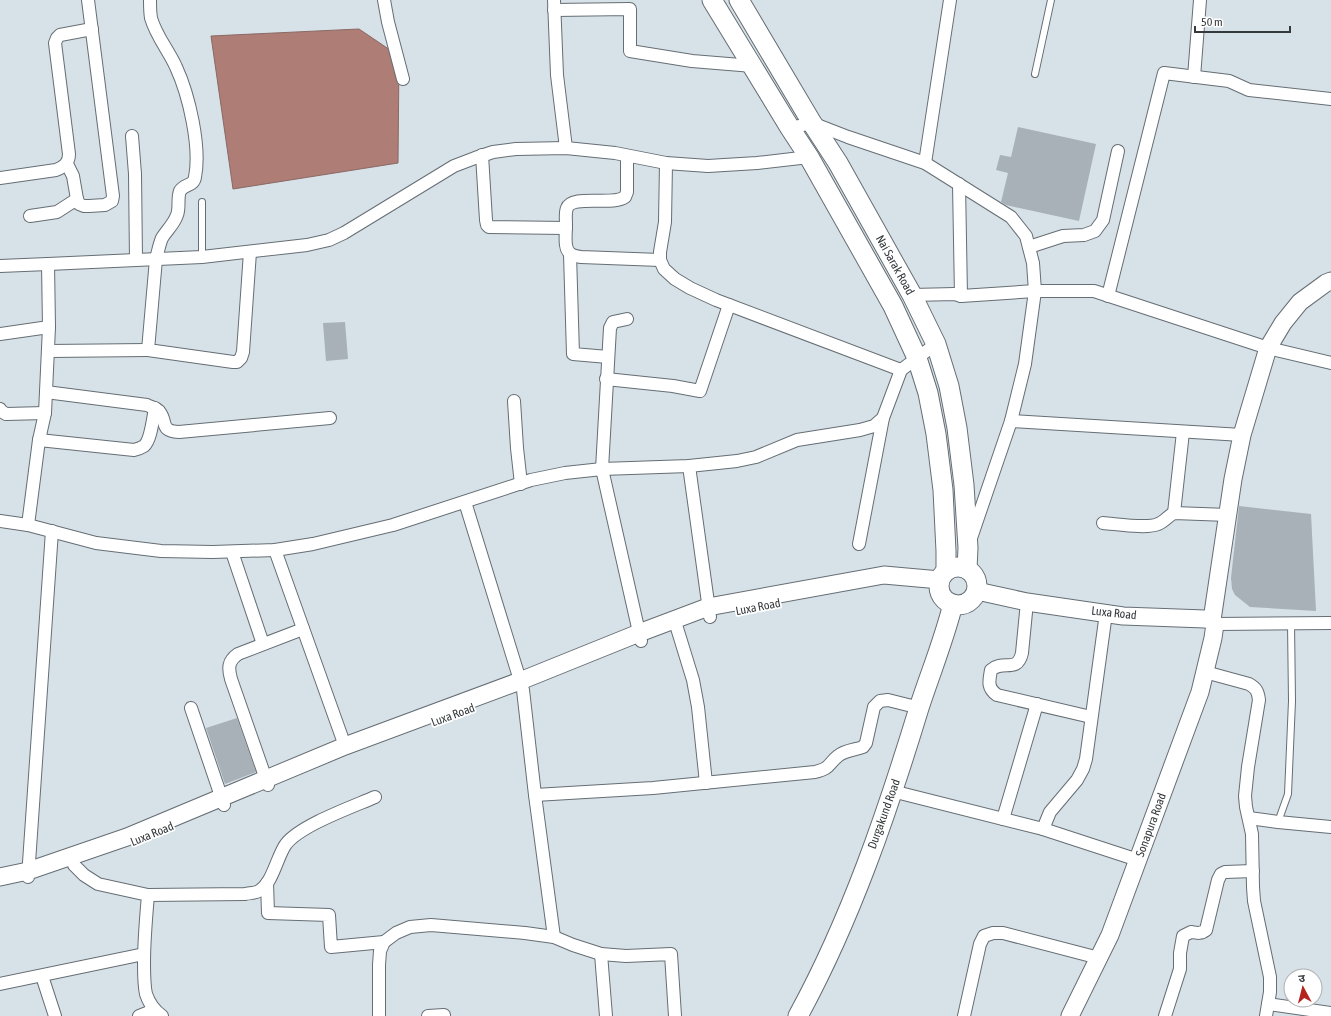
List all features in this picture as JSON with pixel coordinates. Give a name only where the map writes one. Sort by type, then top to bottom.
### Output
[{"type":"main road","name":"Nai Sarak Road","points":[[712,0],[809,157],[893,306],[917,358],[928,393],[936,434],[943,490],[943,574]]},
{"type":"main road","name":"Nai Sarak Road","points":[[741,1],[812,123],[838,163],[912,295],[936,344],[949,386],[957,428],[964,485],[967,559]]},
{"type":"main road","points":[[967,559],[972,573],[976,578],[977,585],[976,591],[970,601],[958,605],[953,604],[944,598],[943,574],[967,559]]},
{"type":"main road","name":"Durgakund Road","points":[[798,1016],[815,985],[856,892],[908,748],[953,604]]},
{"type":"street","points":[[67,164],[73,176],[79,204],[84,206],[105,205],[112,201],[113,196],[88,0]]},
{"type":"street","points":[[148,350],[156,259],[161,240],[177,215],[180,192],[192,184],[195,179],[196,155],[192,118],[188,101],[176,66],[151,18],[150,0]]},
{"type":"street","points":[[384,0],[388,22],[403,79]]},
{"type":"street","points":[[925,164],[950,0]]},
{"type":"street","points":[[1194,77],[1200,0]]},
{"type":"street","points":[[566,148],[557,75],[554,5],[630,9],[630,51],[692,61],[753,66]]},
{"type":"street","points":[[0,178],[56,170],[67,164],[70,154],[55,43],[60,35],[92,29]]},
{"type":"street","points":[[1108,296],[1164,73],[1229,81],[1249,90],[1331,99]]},
{"type":"street","points":[[790,128],[812,123],[925,164],[1011,217],[1026,236],[1033,263],[1035,291],[1024,364],[1010,421],[967,559]]},
{"type":"street","points":[[132,136],[136,259]]},
{"type":"street","points":[[0,266],[202,257],[307,245],[329,240],[344,233],[454,166],[493,152],[516,149],[566,148],[666,163],[708,166],[757,163],[809,157]]},
{"type":"street","points":[[1029,246],[1063,236],[1084,235],[1095,231],[1103,220],[1118,151]]},
{"type":"street","points":[[482,155],[486,220],[489,227],[566,228]]},
{"type":"street","points":[[608,357],[574,354],[570,254],[566,245],[567,209],[569,205],[577,201],[617,200],[625,197],[627,192],[627,156]]},
{"type":"street","points":[[666,163],[665,222],[660,260],[664,269],[675,279],[696,291],[729,305],[901,370]]},
{"type":"street","points":[[958,184],[961,296]]},
{"type":"street","points":[[30,216],[57,212],[77,199]]},
{"type":"street","points":[[49,351],[148,350],[237,362],[241,358],[243,352],[250,252]]},
{"type":"street","points":[[570,254],[581,257],[660,260]]},
{"type":"street","points":[[28,525],[39,440],[45,413],[49,351],[48,264]]},
{"type":"street","name":"Sonapura Road","points":[[1070,1016],[1110,935],[1200,692],[1214,624],[1228,515],[1242,435],[1268,348],[1283,323],[1300,302],[1331,281]]},
{"type":"street","points":[[912,295],[955,294],[961,296],[1035,291],[1094,291],[1268,348],[1331,363]]},
{"type":"street","points":[[606,379],[673,386],[700,391],[729,305]]},
{"type":"street","points":[[627,319],[613,322],[610,328],[602,469],[640,637],[709,612],[884,575],[943,574]]},
{"type":"street","points":[[0,334],[49,327]]},
{"type":"street","points":[[859,544],[884,418],[901,370],[936,344]]},
{"type":"street","points":[[46,392],[147,405],[155,408],[161,415],[165,427],[168,430],[179,432],[330,418]]},
{"type":"street","points":[[514,401],[516,448],[521,484]]},
{"type":"street","points":[[39,440],[134,450],[141,448],[148,440],[155,408]]},
{"type":"street","points":[[2,413],[45,413]]},
{"type":"street","points":[[0,521],[28,525],[96,543],[126,548],[161,551],[232,552],[275,550],[313,544],[393,525],[531,480],[565,473],[602,469],[689,466],[737,461],[756,457],[797,440],[860,430],[874,426],[884,418]]},
{"type":"street","points":[[1010,421],[1242,435]]},
{"type":"street","points":[[1174,513],[1183,432]]},
{"type":"street","points":[[689,466],[709,612]]},
{"type":"street","points":[[465,502],[522,685],[534,795],[554,937]]},
{"type":"street","points":[[1103,523],[1147,526],[1162,523],[1174,513],[1228,515]]},
{"type":"street","points":[[28,875],[52,532]]},
{"type":"street","points":[[275,550],[345,746]]},
{"type":"street","points":[[232,552],[263,644]]},
{"type":"street","name":"Luxa Road","points":[[0,886],[28,875],[74,865],[267,783],[522,685],[640,637],[677,628],[709,612],[879,584],[917,587],[943,574]]},
{"type":"street","name":"Luxa Road","points":[[976,591],[1027,602],[1123,616],[1205,619],[1214,624]]},
{"type":"street","points":[[1027,602],[1020,660],[1011,665],[1003,664],[995,666],[991,670],[989,686],[992,692],[997,695],[1091,717]]},
{"type":"street","points":[[1044,829],[1050,812],[1077,780],[1083,770],[1086,759],[1106,613]]},
{"type":"street","points":[[1214,624],[1331,623]]},
{"type":"street","points":[[677,628],[695,687],[706,783]]},
{"type":"street","points":[[303,629],[238,654],[232,658],[229,664],[229,672],[267,783],[345,746],[522,685]]},
{"type":"street","points":[[1205,672],[1249,684],[1255,688],[1258,693],[1259,700],[1248,767],[1245,796],[1252,834],[1254,901],[1270,977],[1267,1010],[1331,1013]]},
{"type":"street","points":[[534,795],[653,788],[815,772],[826,769],[838,756],[851,750],[863,747],[866,742],[874,708],[880,701],[888,700],[920,708]]},
{"type":"street","points":[[1003,818],[1037,704]]},
{"type":"street","points":[[0,877],[28,875],[223,801],[191,708]]},
{"type":"street","points":[[892,791],[1044,829],[1138,860]]},
{"type":"street","points":[[74,865],[84,875],[98,884],[148,895],[245,894],[260,891],[267,883],[286,843],[296,834],[313,824],[375,798]]},
{"type":"street","points":[[1249,818],[1331,826]]},
{"type":"street","points":[[1165,1016],[1180,969],[1180,953],[1183,936],[1191,932],[1198,933],[1206,930],[1218,880],[1221,874],[1225,872],[1253,871]]},
{"type":"street","points":[[267,883],[268,913],[329,914],[331,947],[384,942]]},
{"type":"street","points":[[139,1016],[158,1013],[146,994],[144,975],[145,927],[148,895]]},
{"type":"street","points":[[379,1016],[379,965],[380,951],[384,942],[396,933],[410,927],[431,925],[554,937],[602,954],[626,956],[670,954],[675,1016]]},
{"type":"street","points":[[964,1016],[980,944],[984,936],[993,933],[1004,933],[1099,958]]},
{"type":"street","points":[[0,984],[144,954]]},
{"type":"street","points":[[602,954],[606,1016]]},
{"type":"street","points":[[42,976],[55,1016]]},
{"type":"street","points":[[428,1016],[444,1016]]},
{"type":"lane","points":[[1035,74],[1051,0]]},
{"type":"lane","points":[[202,202],[202,257]]},
{"type":"lane","points":[[1278,822],[1288,794],[1292,701],[1291,623]]},
{"type":"shaded area","points":[[359,29],[399,56],[398,163],[233,189],[211,36]]},
{"type":"building","points":[[1018,127],[1096,144],[1079,221],[1006,205],[1001,202],[1008,173],[996,170],[1000,155],[1011,157]]},
{"type":"building","points":[[345,322],[348,359],[326,361],[323,323]]},
{"type":"building","points":[[1239,506],[1311,514],[1316,611],[1250,607],[1235,595],[1232,589],[1231,578]]},
{"type":"building","points":[[237,718],[256,772],[225,784],[206,728]]}]
